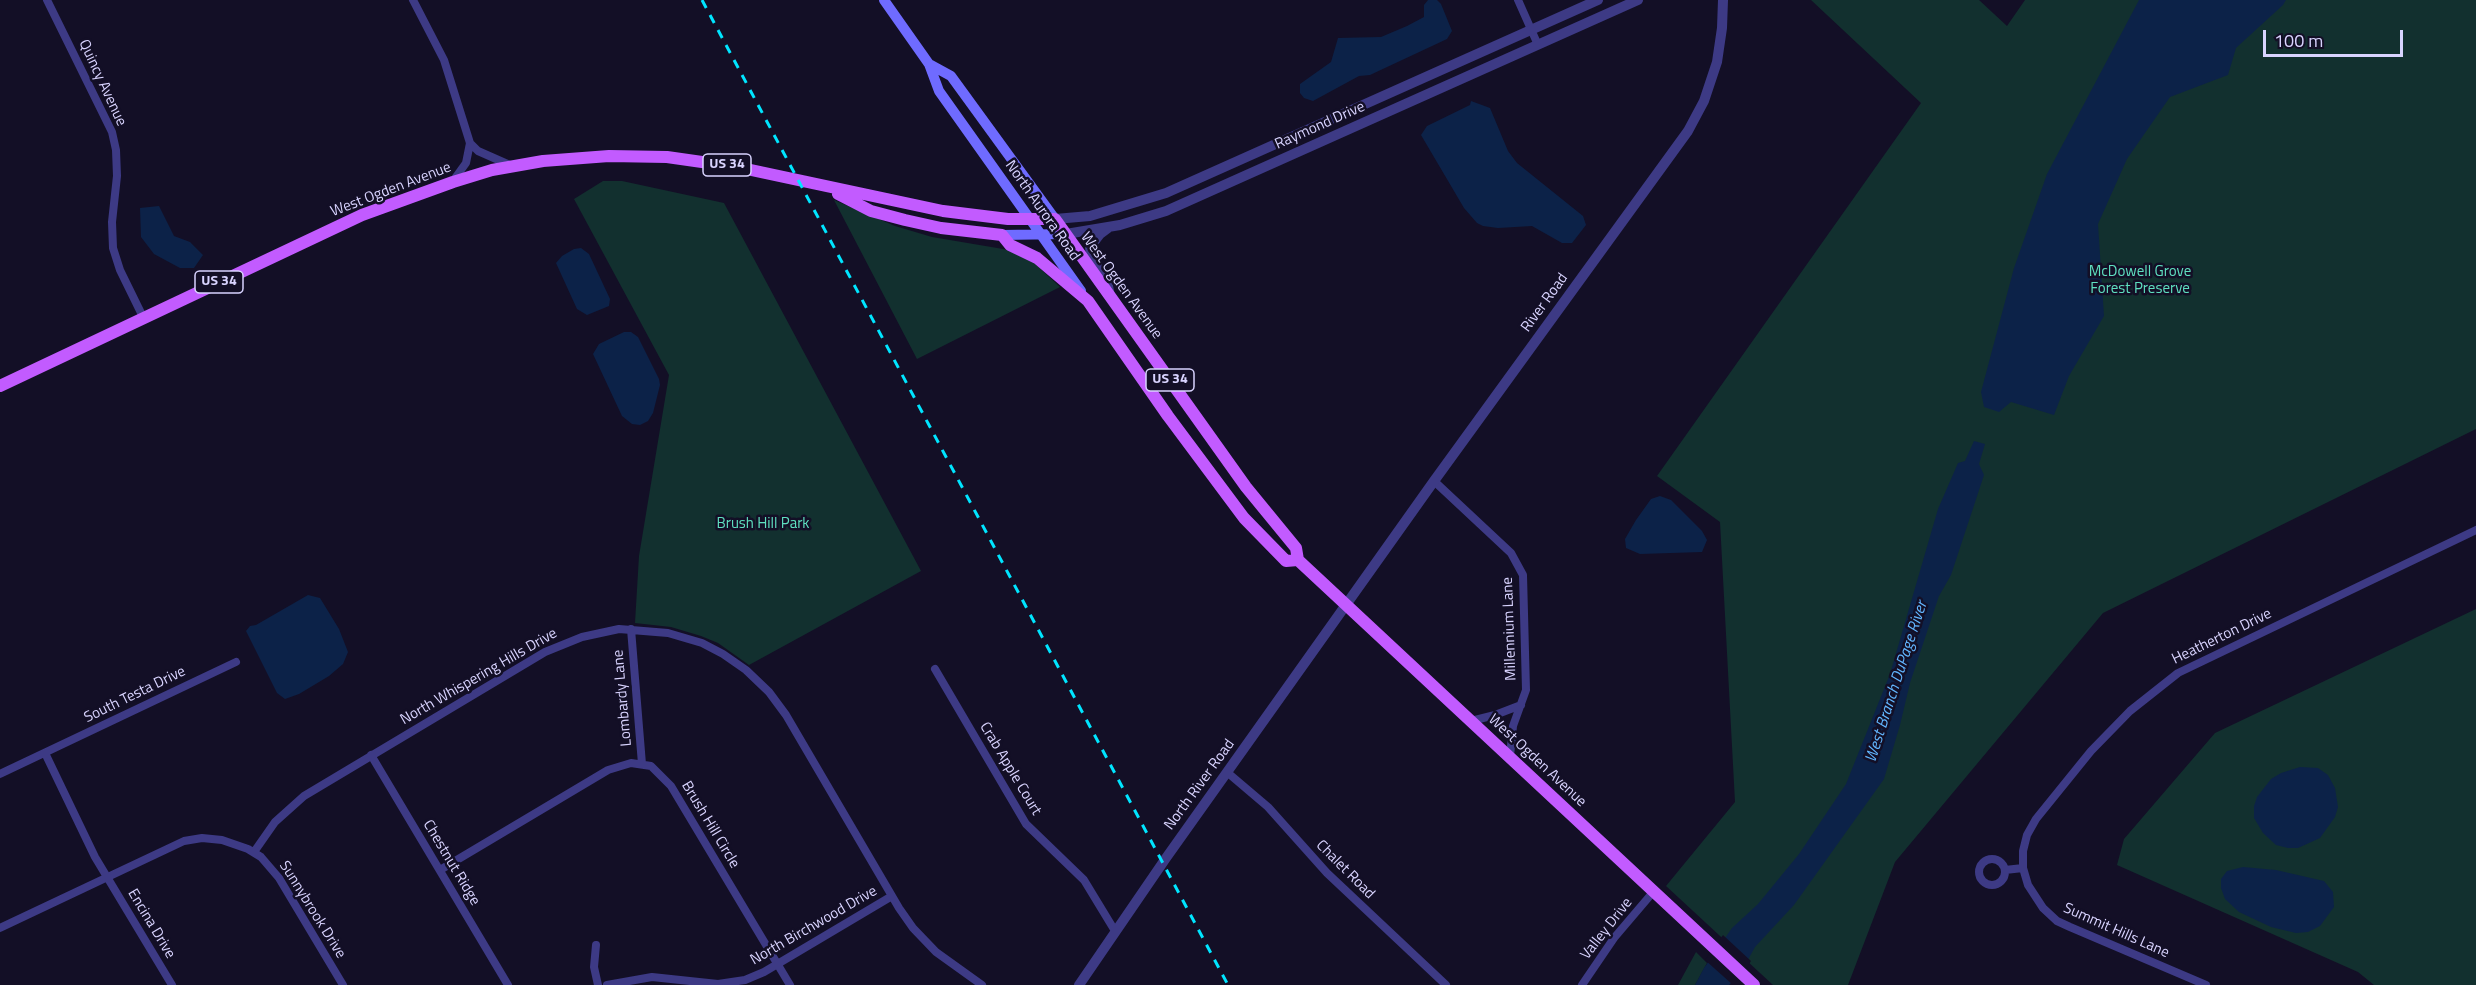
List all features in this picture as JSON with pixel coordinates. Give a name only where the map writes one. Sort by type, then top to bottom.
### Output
[{"type":"main road","name":"North Aurora Road","points":[[884,0],[929,64],[939,91],[1137,372]]},
{"type":"main road","name":"North Aurora Road","points":[[929,64],[951,76],[1055,219]]},
{"type":"main road","name":"West Ogden Avenue","points":[[0,386],[343,224],[403,199],[512,166],[578,158],[652,156],[737,167],[943,211],[1008,219],[1055,219],[1252,495],[1296,548],[1298,560],[1751,982]]},
{"type":"main road","name":"West Ogden Avenue","points":[[823,186],[872,211],[941,228],[1002,235]]},
{"type":"main road","name":"Raymond Drive","points":[[1002,235],[1066,234]]},
{"type":"main road","points":[[1002,235],[1010,245],[1037,258],[1088,302]]},
{"type":"main road","name":"West Ogden Avenue","points":[[1137,372],[1244,518],[1286,561],[1298,560]]},
{"type":"street","name":"Quincy Avenue","points":[[47,0],[112,132],[117,159],[112,222],[113,248],[120,270],[144,319]]},
{"type":"street","points":[[413,0],[444,60],[470,143],[478,151],[512,166]]},
{"type":"street","points":[[1518,0],[1538,45]]},
{"type":"street","name":"Raymond Drive","points":[[1055,219],[1090,216],[1166,193],[1598,0]]},
{"type":"street","name":"Raymond Drive","points":[[1066,234],[1110,227],[1148,217],[1182,204],[1638,0]]},
{"type":"street","name":"River Road","points":[[1347,605],[1688,131],[1704,101],[1717,62],[1723,0]]},
{"type":"street","points":[[453,182],[466,163],[470,143]]},
{"type":"street","points":[[1110,227],[1100,234],[1090,247],[1091,256],[1107,281],[1110,296]]},
{"type":"street","name":"Millennium Lane","points":[[1434,481],[1510,554],[1523,574],[1526,690],[1513,726],[1510,756]]},
{"type":"street","name":"Heatherton Drive","points":[[2023,868],[2023,851],[2027,834],[2036,819],[2091,751],[2130,711],[2178,673],[2476,530]]},
{"type":"street","name":"North River Road","points":[[1079,985],[1347,605]]},
{"type":"street","name":"North Whispering Hills Drive","points":[[254,852],[275,822],[304,796],[558,646],[594,634],[631,629],[668,633],[702,643],[735,662],[761,684],[786,715],[892,896],[923,939],[936,952],[982,985]]},
{"type":"street","name":"Lombardy Lane","points":[[631,629],[642,764]]},
{"type":"street","name":"South Testa Drive","points":[[0,774],[236,662]]},
{"type":"street","name":"Crab Apple Court","points":[[935,669],[1026,824],[1084,880],[1115,931]]},
{"type":"street","points":[[1471,721],[1521,705]]},
{"type":"street","points":[[45,753],[107,877]]},
{"type":"street","name":"Chestnut Ridge","points":[[371,756],[508,985]]},
{"type":"street","points":[[440,870],[608,770],[622,765],[642,764]]},
{"type":"street","name":"Brush Hill Circle","points":[[642,764],[651,766],[671,786],[790,985]]},
{"type":"street","name":"Chalet Road","points":[[1228,773],[1268,807],[1326,873],[1446,985]]},
{"type":"street","points":[[0,928],[184,841],[215,839],[254,852]]},
{"type":"street","name":"Sunnybrook Drive","points":[[254,852],[279,878],[343,985]]},
{"type":"street","points":[[2005,870],[2023,868]]},
{"type":"street","name":"Summit Hills Lane","points":[[2023,868],[2032,893],[2057,921],[2205,985]]},
{"type":"street","name":"Encina Drive","points":[[107,877],[172,985]]},
{"type":"street","name":"Valley Drive","points":[[1582,985],[1614,938],[1654,891]]},
{"type":"street","name":"North Birchwood Drive","points":[[607,985],[652,977],[718,984],[745,980],[777,964],[892,896]]},
{"type":"street","points":[[596,945],[594,967],[598,985]]},
{"type":"green space","name":"McDowell Grove Forest Preserve","points":[[1811,0],[1979,0],[2007,26],[2025,0],[2476,0],[2476,429],[2103,613],[1895,862],[1848,985],[1773,985],[1666,886],[1735,802],[1720,522],[1657,476],[1921,103]]},
{"type":"green space","name":"Brush Hill Park","points":[[603,181],[622,181],[724,203],[921,571],[749,665],[718,643],[701,636],[671,627],[635,623],[639,556],[669,375],[574,199]]},
{"type":"green space","points":[[834,200],[895,226],[932,237],[1009,250],[1032,261],[1060,287],[917,359]]},
{"type":"green space","points":[[2476,609],[2476,985],[2374,985],[2358,972],[2117,865],[2124,839],[2215,733]]},
{"type":"green space","points":[[1696,952],[1707,963],[1695,985],[1678,985]]},
{"type":"water","points":[[1428,0],[1437,0],[1441,4],[1452,31],[1447,39],[1370,75],[1359,76],[1313,101],[1304,98],[1300,93],[1300,84],[1331,62],[1338,38],[1381,37],[1424,17],[1424,5]]},
{"type":"water","points":[[2139,0],[2286,0],[2236,48],[2228,75],[2170,97],[2127,159],[2098,224],[2104,316],[2069,376],[2054,415],[2011,402],[1999,412],[1984,407],[1981,392],[2014,268],[2047,174]]},
{"type":"water","points":[[1471,101],[1490,108],[1508,151],[1517,163],[1583,216],[1586,225],[1572,243],[1562,243],[1532,226],[1498,228],[1483,226],[1477,223],[1464,208],[1421,135],[1427,126],[1470,105]]},
{"type":"water","points":[[159,206],[174,236],[190,242],[203,255],[194,268],[180,268],[154,254],[141,237],[140,208]]},
{"type":"water","points":[[581,248],[589,254],[610,299],[609,306],[587,315],[577,309],[556,263],[562,256]]},
{"type":"water","points":[[624,332],[631,332],[638,337],[659,379],[660,385],[653,413],[648,421],[640,425],[632,424],[622,416],[593,354],[599,344]]},
{"type":"water","name":"West Branch DuPage River","points":[[1974,441],[1985,444],[1979,464],[1984,475],[1951,575],[1939,596],[1910,683],[1884,779],[1794,905],[1755,947],[1740,974],[1729,985],[1695,985],[1732,928],[1758,904],[1799,854],[1846,784],[1890,674],[1938,509],[1958,463],[1965,461]]},
{"type":"water","points":[[1660,496],[1671,500],[1702,531],[1707,540],[1702,552],[1640,554],[1626,548],[1625,539],[1636,520],[1651,499]]},
{"type":"water","points":[[308,595],[320,598],[339,629],[348,652],[343,664],[329,676],[299,694],[285,699],[277,693],[246,631],[250,626],[256,625]]},
{"type":"water","points":[[2300,767],[2318,768],[2328,775],[2335,788],[2338,807],[2335,817],[2320,838],[2298,848],[2288,848],[2276,845],[2263,833],[2254,818],[2254,806],[2257,797],[2271,779]]},
{"type":"water","points":[[2243,867],[2276,870],[2324,881],[2333,892],[2334,907],[2320,926],[2308,932],[2296,933],[2271,927],[2239,912],[2225,899],[2221,879],[2227,871]]},
{"type":"pier","points":[[1723,935],[1751,961],[1733,985],[1705,960]]},
{"type":"railway","points":[[702,0],[1228,985]]}]
